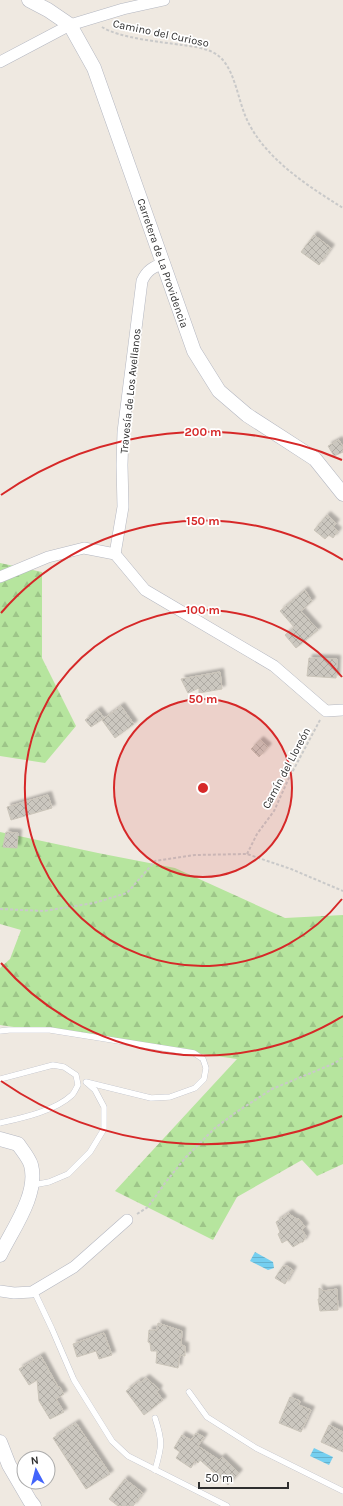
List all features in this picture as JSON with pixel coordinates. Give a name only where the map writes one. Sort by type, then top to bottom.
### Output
[{"type":"street","name":"Carretera de La Providencia","points":[[29,0],[48,10],[70,25],[94,68],[194,351],[219,391],[247,415],[315,459],[343,494]]},
{"type":"street","points":[[0,62],[70,25],[123,9],[164,0]]},
{"type":"street","name":"Travesía de Los Avellanos","points":[[115,554],[123,508],[123,432],[142,281],[145,273],[152,267],[164,263]]},
{"type":"street","points":[[0,577],[48,557],[84,548],[115,554],[145,590],[274,666],[326,711],[343,710]]},
{"type":"street","points":[[0,1138],[18,1144],[31,1164],[32,1185],[27,1201],[0,1256]]},
{"type":"street","points":[[0,1291],[14,1293],[34,1291],[74,1267],[127,1220]]},
{"type":"street","points":[[0,1442],[9,1465],[34,1506]]},
{"type":"lane","points":[[0,1031],[50,1030],[194,1053],[203,1059],[206,1068],[204,1078],[195,1088],[170,1097],[151,1098],[77,1080]]},
{"type":"lane","points":[[0,1079],[53,1065],[64,1067],[76,1075],[78,1085],[73,1094],[62,1102],[41,1112],[0,1123]]},
{"type":"lane","points":[[32,1185],[49,1182],[68,1174],[90,1152],[104,1129],[104,1107],[95,1090],[86,1082]]},
{"type":"lane","points":[[34,1291],[74,1380],[112,1441],[128,1456],[227,1506]]},
{"type":"lane","points":[[189,1392],[207,1417],[213,1421],[256,1448],[343,1491]]},
{"type":"lane","points":[[155,1418],[161,1436],[161,1450],[155,1470]]},
{"type":"path","name":"Camino del Curioso","points":[[92,19],[109,31],[209,50],[221,57],[230,69],[248,122],[264,147],[282,164],[343,208]]},
{"type":"path","name":"Camín del Lloreón","points":[[247,854],[257,834],[274,810],[288,780],[326,711]]},
{"type":"path","points":[[0,909],[44,911],[94,903],[127,893],[155,861],[195,855],[247,854],[291,869],[343,891]]},
{"type":"path","points":[[127,1220],[148,1207],[186,1157],[215,1128],[235,1112],[272,1089],[335,1063],[343,1057]]},
{"type":"green space","points":[[0,563],[42,572],[42,658],[76,726],[45,763],[0,756]]},
{"type":"green space","points":[[0,832],[175,868],[285,918],[343,915],[343,1164],[317,1176],[302,1160],[237,1197],[213,1240],[115,1191],[237,1059],[0,1025],[0,968],[10,959],[21,930],[0,924]]},
{"type":"water","points":[[255,1252],[273,1262],[274,1268],[268,1270],[250,1261]]},
{"type":"water","points":[[314,1448],[333,1457],[329,1465],[310,1456]]},
{"type":"building","points":[[314,235],[331,248],[319,265],[301,252]]},
{"type":"building","points":[[339,440],[343,447],[343,452],[334,456],[328,446]]},
{"type":"building","points":[[327,515],[336,523],[333,527],[338,531],[333,538],[329,535],[325,539],[314,530]]},
{"type":"building","points":[[305,590],[312,601],[301,611],[318,630],[296,648],[285,635],[294,627],[280,611]]},
{"type":"building","points":[[309,658],[337,659],[336,678],[307,676]]},
{"type":"building","points":[[220,672],[222,689],[199,693],[199,688],[188,693],[181,679]]},
{"type":"building","points":[[121,706],[134,724],[115,738],[102,720]]},
{"type":"building","points":[[98,710],[104,718],[91,727],[85,720]]},
{"type":"building","points":[[260,740],[268,747],[259,757],[251,749]]},
{"type":"building","points":[[48,795],[52,808],[11,820],[7,807]]},
{"type":"building","points":[[6,832],[18,833],[17,848],[3,847]]},
{"type":"building","points":[[289,1213],[299,1219],[305,1227],[302,1230],[306,1236],[303,1242],[293,1247],[287,1240],[282,1243],[278,1234],[280,1232],[276,1222]]},
{"type":"building","points":[[283,1266],[287,1266],[293,1270],[285,1284],[275,1278]]},
{"type":"building","points":[[319,1288],[324,1291],[337,1289],[338,1310],[320,1311],[318,1299]]},
{"type":"building","points":[[158,1323],[182,1331],[181,1345],[185,1346],[185,1356],[180,1355],[178,1368],[156,1363],[157,1351],[151,1351],[150,1343],[148,1342],[149,1330],[157,1330]]},
{"type":"building","points":[[104,1333],[112,1355],[99,1359],[96,1351],[77,1357],[73,1344]]},
{"type":"building","points":[[41,1356],[58,1387],[59,1386],[64,1394],[56,1399],[64,1412],[50,1419],[39,1401],[37,1380],[29,1385],[19,1369]]},
{"type":"building","points":[[146,1378],[159,1389],[157,1392],[163,1400],[144,1415],[126,1391],[139,1381],[141,1382]]},
{"type":"building","points":[[290,1397],[300,1401],[299,1405],[311,1410],[301,1432],[279,1423]]},
{"type":"building","points":[[76,1423],[110,1474],[86,1489],[53,1438]]},
{"type":"building","points":[[329,1425],[343,1432],[343,1452],[321,1442]]},
{"type":"building","points":[[196,1433],[204,1437],[198,1446],[219,1460],[222,1457],[239,1473],[228,1485],[200,1460],[198,1463],[195,1461],[191,1468],[176,1458],[180,1452],[174,1448],[182,1435],[191,1440]]},
{"type":"building","points":[[125,1479],[143,1493],[133,1506],[118,1506],[109,1499]]}]
